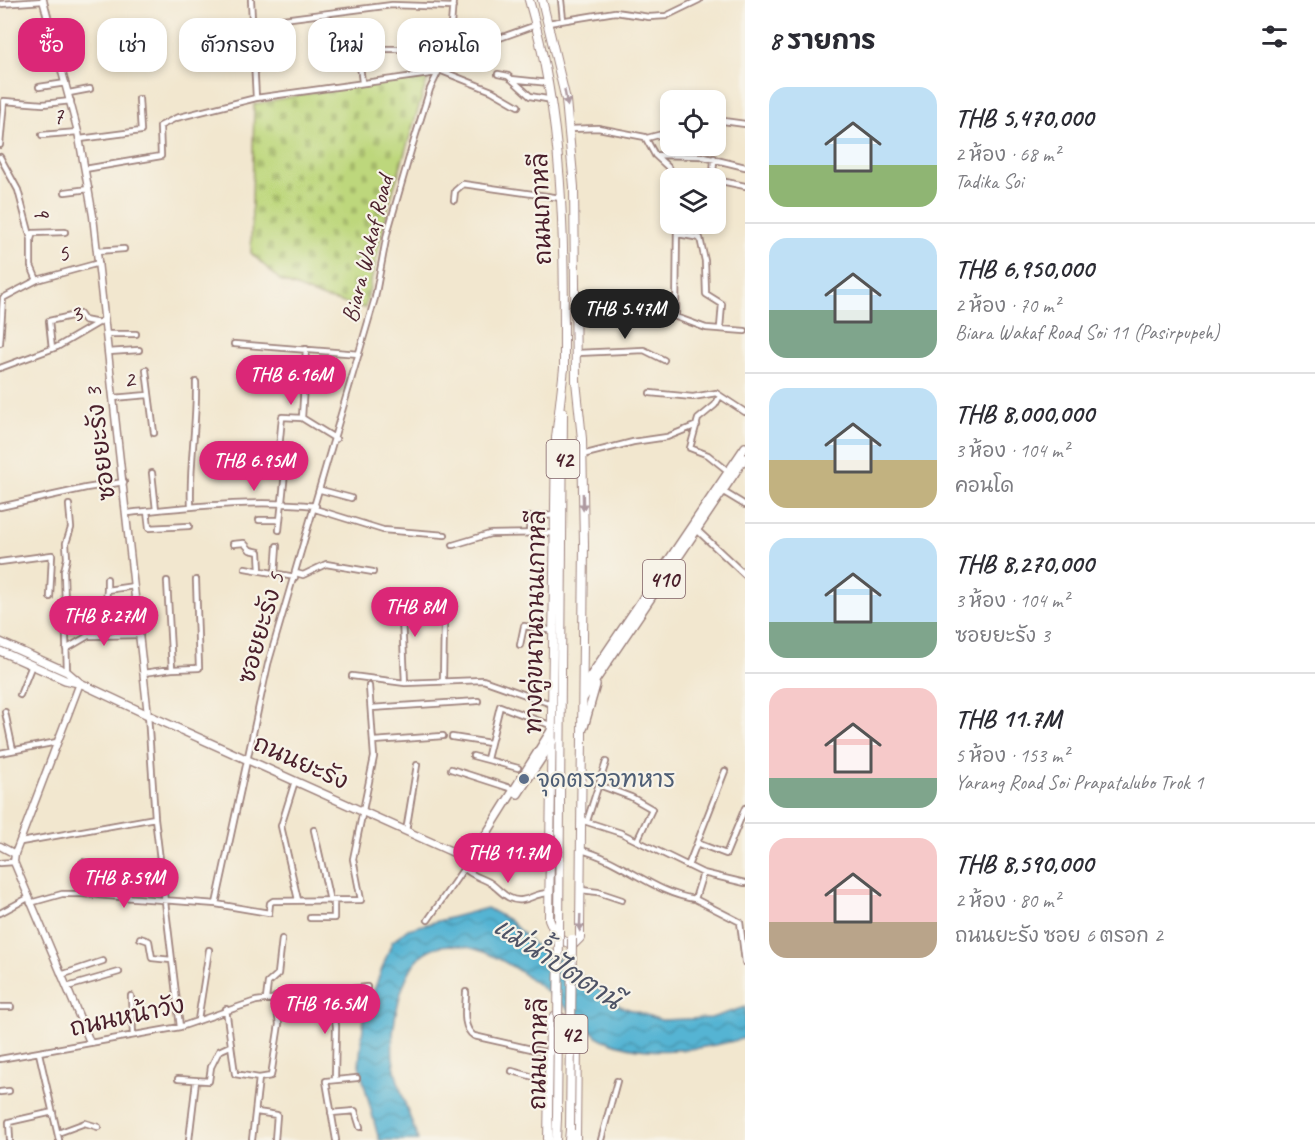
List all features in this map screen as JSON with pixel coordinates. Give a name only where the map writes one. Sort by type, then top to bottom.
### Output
[{"type":"highway","name":"ถนนเกาหลี","points":[[529,0],[552,100],[561,198],[564,318],[560,933],[556,1140]]},
{"type":"highway","name":"ถนนเกาหลี","points":[[542,0],[566,100],[570,129],[574,219],[576,381]]},
{"type":"highway","points":[[561,219],[574,219]]},
{"type":"highway","points":[[564,318],[576,304]]},
{"type":"highway","name":"ทางคู่ขนานถนนเกาหลี","points":[[564,368],[556,438],[550,893],[551,927],[557,938],[573,945],[580,938],[581,850],[584,820],[582,455],[576,381]]},
{"type":"highway","points":[[553,771],[560,933]]},
{"type":"highway","name":"ถนนเกาหลี","points":[[570,1140],[572,939]]},
{"type":"highway","points":[[548,1140],[550,1021],[554,1016],[558,1016],[571,1026],[577,1040],[576,1140]]},
{"type":"main road","name":"410","points":[[583,687],[745,447]]},
{"type":"main road","name":"410","points":[[584,699],[745,458]]},
{"type":"main road","name":"ถนนยะรัง","points":[[0,642],[67,672],[80,683]]},
{"type":"main road","name":"ถนนยะรัง","points":[[0,651],[65,680],[80,683],[444,849],[465,853]]},
{"type":"main road","points":[[583,654],[589,665],[601,661]]},
{"type":"main road","points":[[583,730],[598,677]]},
{"type":"main road","points":[[465,853],[480,844],[496,822],[552,725]]},
{"type":"main road","points":[[496,822],[509,807],[553,740]]},
{"type":"main road","points":[[538,764],[545,763],[553,771]]},
{"type":"street","points":[[0,4],[43,0]]},
{"type":"street","name":"ซอยยะรัง 3","points":[[43,0],[48,18]]},
{"type":"street","points":[[251,0],[252,18]]},
{"type":"street","name":"Biara Wakaf Road","points":[[452,18],[453,0]]},
{"type":"street","points":[[561,0],[563,20]]},
{"type":"street","points":[[549,23],[615,12],[649,17],[666,16],[699,0]]},
{"type":"street","points":[[289,18],[392,4],[453,7]]},
{"type":"street","points":[[501,38],[536,25]]},
{"type":"street","name":"ซอยยะรัง 3","points":[[63,72],[79,135],[99,262],[102,321],[106,334],[124,483],[148,715]]},
{"type":"street","points":[[255,72],[256,98]]},
{"type":"street","points":[[360,72],[362,82]]},
{"type":"street","points":[[85,169],[161,156],[160,126],[176,118],[256,98],[431,72]]},
{"type":"street","name":"Biara Wakaf Road","points":[[315,508],[375,298],[397,199],[438,72]]},
{"type":"street","points":[[441,72],[492,91],[518,106]]},
{"type":"street","points":[[498,74],[512,79],[549,83]]},
{"type":"street","points":[[512,79],[530,96],[552,100]]},
{"type":"street","points":[[39,87],[66,82]]},
{"type":"street","points":[[69,93],[90,89]]},
{"type":"street","name":"7","points":[[42,135],[79,135],[141,130],[139,99]]},
{"type":"street","points":[[0,145],[4,101],[43,104],[71,101]]},
{"type":"street","points":[[726,121],[745,124]]},
{"type":"street","points":[[570,129],[598,128],[647,138],[660,135]]},
{"type":"street","points":[[647,138],[655,155],[668,168]]},
{"type":"street","points":[[655,155],[674,153],[714,158],[745,167]]},
{"type":"street","name":"9","points":[[0,157],[18,189],[31,239],[30,259],[37,280]]},
{"type":"street","points":[[714,158],[714,168]]},
{"type":"street","points":[[726,182],[745,186]]},
{"type":"street","points":[[454,200],[455,191],[463,184],[561,198]]},
{"type":"street","points":[[65,192],[89,189]]},
{"type":"street","points":[[31,239],[33,233],[39,231],[65,232]]},
{"type":"street","points":[[720,328],[722,304],[706,294],[705,261],[700,238],[678,234],[676,318],[706,328],[745,331]]},
{"type":"street","points":[[97,251],[124,249]]},
{"type":"street","name":"5","points":[[1,297],[37,280],[99,262]]},
{"type":"street","points":[[0,343],[1,297]]},
{"type":"street","points":[[52,349],[48,321],[80,314],[84,320],[102,321]]},
{"type":"street","name":"3","points":[[0,368],[52,349],[64,340],[102,321]]},
{"type":"street","points":[[106,334],[136,334]]},
{"type":"street","points":[[234,344],[359,354]]},
{"type":"street","points":[[108,352],[139,350]]},
{"type":"street","points":[[302,418],[306,350]]},
{"type":"street","points":[[577,354],[644,350],[663,360]]},
{"type":"street","points":[[146,370],[154,433]]},
{"type":"street","points":[[191,507],[189,472],[196,437],[196,382]]},
{"type":"street","points":[[650,393],[693,397],[713,393],[745,412]]},
{"type":"street","name":"2","points":[[113,398],[148,395]]},
{"type":"street","points":[[720,396],[715,405],[701,415],[690,450],[708,455],[728,471]]},
{"type":"street","points":[[279,449],[282,417],[302,418],[336,439]]},
{"type":"street","points":[[582,455],[595,454],[633,442],[667,437],[697,425]]},
{"type":"street","points":[[279,531],[286,463]]},
{"type":"street","points":[[736,470],[745,474]]},
{"type":"street","points":[[152,473],[156,510]]},
{"type":"street","points":[[0,507],[86,488],[124,483]]},
{"type":"street","points":[[321,490],[351,498]]},
{"type":"street","points":[[722,491],[745,505]]},
{"type":"street","points":[[126,513],[281,502],[315,508],[383,530],[446,535]]},
{"type":"street","points":[[67,672],[64,582],[66,543],[71,521],[69,505]]},
{"type":"street","name":"ซอยยะรัง 5","points":[[216,904],[268,664],[315,508]]},
{"type":"street","points":[[147,511],[149,528],[189,526]]},
{"type":"street","points":[[529,533],[530,517],[555,515]]},
{"type":"street","points":[[259,520],[280,520]]},
{"type":"street","points":[[697,530],[745,574]]},
{"type":"street","points":[[453,546],[483,535],[555,533]]},
{"type":"street","points":[[232,544],[244,543],[250,550],[258,552],[260,571]]},
{"type":"street","points":[[275,574],[277,546]]},
{"type":"street","points":[[0,562],[52,555],[50,597]]},
{"type":"street","points":[[245,568],[275,574],[303,575],[326,564],[373,572]]},
{"type":"street","points":[[106,600],[107,579]]},
{"type":"street","points":[[142,673],[199,668],[200,631],[196,580]]},
{"type":"street","points":[[167,581],[172,669]]},
{"type":"street","points":[[50,582],[64,582]]},
{"type":"street","points":[[107,590],[134,586]]},
{"type":"street","points":[[405,683],[402,596],[423,592]]},
{"type":"street","points":[[420,624],[439,622],[444,625],[443,680]]},
{"type":"street","points":[[520,645],[524,626],[555,631]]},
{"type":"street","points":[[66,649],[85,637],[140,635]]},
{"type":"street","points":[[20,695],[32,665]]},
{"type":"street","points":[[352,676],[405,683],[483,680],[554,705]]},
{"type":"street","points":[[80,683],[15,854],[15,862],[90,1042]]},
{"type":"street","points":[[0,913],[29,900],[62,894],[216,904],[269,913],[272,901],[361,900],[353,859],[374,741],[369,686]]},
{"type":"street","points":[[371,708],[478,701]]},
{"type":"street","points":[[487,759],[500,706],[552,725]]},
{"type":"street","points":[[5,712],[13,750]]},
{"type":"street","points":[[148,715],[155,818],[180,1027]]},
{"type":"street","points":[[374,741],[443,736]]},
{"type":"street","points":[[452,737],[490,743]]},
{"type":"street","points":[[0,753],[57,742]]},
{"type":"street","points":[[473,756],[518,768]]},
{"type":"street","points":[[606,762],[584,820],[637,841],[703,873],[745,883]]},
{"type":"street","points":[[406,831],[417,765]]},
{"type":"street","points":[[451,769],[516,790]]},
{"type":"street","points":[[688,866],[725,771]]},
{"type":"street","points":[[296,781],[282,826],[297,900]]},
{"type":"street","points":[[599,785],[631,796],[652,810],[637,841]]},
{"type":"street","points":[[697,843],[726,854],[745,808]]},
{"type":"street","points":[[21,842],[155,818]]},
{"type":"street","points":[[310,918],[334,918],[332,901],[314,830]]},
{"type":"street","points":[[0,846],[15,854]]},
{"type":"street","points":[[581,850],[609,858],[678,896],[695,899],[740,922],[745,962]]},
{"type":"street","points":[[428,920],[464,868],[465,853]]},
{"type":"street","points":[[0,863],[15,862]]},
{"type":"street","points":[[82,894],[83,862]]},
{"type":"street","points":[[464,868],[470,874],[491,884],[508,898],[521,900],[537,893],[550,893]]},
{"type":"street","points":[[695,899],[703,873]]},
{"type":"street","points":[[581,891],[598,892],[622,900]]},
{"type":"street","points":[[140,938],[149,941],[153,959],[171,960]]},
{"type":"street","points":[[266,999],[268,983],[278,974],[282,939]]},
{"type":"street","points":[[198,1020],[209,950]]},
{"type":"street","points":[[61,975],[102,961]]},
{"type":"street","points":[[66,988],[119,972]]},
{"type":"street","name":"ถนนหน้าวัง","points":[[0,1059],[180,1027],[226,1009],[275,997],[367,987]]},
{"type":"street","points":[[331,990],[336,1026],[334,1080]]},
{"type":"street","points":[[466,992],[466,1024],[469,1032],[474,1036],[549,1053]]},
{"type":"street","points":[[131,996],[133,1035]]},
{"type":"street","points":[[226,1009],[235,1074],[259,1078],[271,1076],[279,1024],[275,997]]},
{"type":"street","points":[[0,1007],[11,1007]]},
{"type":"street","points":[[178,1079],[208,1081],[211,1066],[219,1051],[230,1046]]},
{"type":"street","points":[[39,1053],[59,1140]]},
{"type":"street","points":[[512,1071],[549,1081]]},
{"type":"street","points":[[252,1140],[257,1112],[259,1078]]},
{"type":"street","points":[[336,1140],[326,1081],[357,1078]]},
{"type":"street","points":[[189,1140],[196,1081]]},
{"type":"street","points":[[601,1140],[617,1081]]},
{"type":"street","points":[[0,1092],[9,1092]]},
{"type":"street","points":[[331,1113],[355,1111],[360,1127]]},
{"type":"street","points":[[10,1140],[8,1124],[11,1120],[52,1112]]},
{"type":"street","points":[[257,1112],[277,1115],[275,1140]]},
{"type":"street","points":[[58,1133],[83,1124],[98,1127]]},
{"type":"green space","points":[[428,77],[389,204],[365,308],[324,298],[281,281],[251,253],[254,104],[347,86]]},
{"type":"water","name":"แม่น้ำปัตตานี","points":[[487,908],[509,920],[533,944],[553,954],[620,1006],[661,1020],[711,1018],[745,1007],[745,1038],[692,1049],[636,1049],[619,1045],[595,1035],[549,993],[506,963],[471,948],[454,945],[437,947],[419,957],[411,969],[399,998],[393,1031],[395,1068],[418,1140],[379,1140],[359,1065],[364,1017],[392,942],[408,929]]},
{"type":"place","name":"จุดตรวจทหาร","points":[[524,779]]}]
